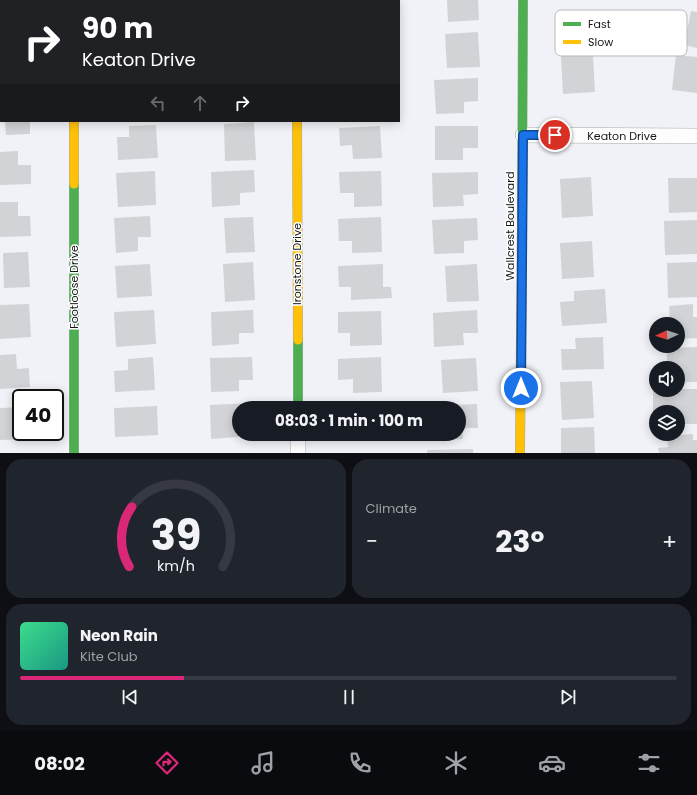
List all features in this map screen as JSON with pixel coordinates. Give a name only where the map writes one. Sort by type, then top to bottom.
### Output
[{"type":"street","name":"Wallcrest Boulevard","points":[[520,453],[523,0]]},
{"type":"street","name":"Footloose Drive","points":[[74,122],[74,453]]},
{"type":"street","name":"Ironstone Drive","points":[[297,122],[298,401]]},
{"type":"street","name":"Keaton Drive","points":[[523,135],[697,136]]},
{"type":"street","points":[[298,441],[298,453]]},
{"type":"building","points":[[447,0],[478,0],[479,20],[448,22]]},
{"type":"building","points":[[691,11],[697,12],[697,48],[687,46],[687,30]]},
{"type":"building","points":[[478,32],[480,67],[447,68],[445,34]]},
{"type":"building","points":[[561,56],[593,56],[595,92],[563,94]]},
{"type":"building","points":[[676,56],[697,57],[697,93],[672,90]]},
{"type":"building","points":[[478,78],[478,101],[464,102],[464,113],[436,114],[434,80]]},
{"type":"building","points":[[5,122],[30,122],[30,134],[6,135]]},
{"type":"building","points":[[254,122],[256,160],[225,161],[224,124]]},
{"type":"building","points":[[156,125],[158,158],[118,160],[117,137],[129,137],[129,126]]},
{"type":"building","points":[[380,126],[382,158],[353,159],[352,145],[340,146],[339,128]]},
{"type":"building","points":[[435,126],[478,126],[478,148],[463,148],[463,160],[435,160]]},
{"type":"building","points":[[18,151],[18,165],[31,165],[31,184],[0,185],[0,152]]},
{"type":"building","points":[[254,170],[255,192],[240,193],[240,205],[212,207],[211,172]]},
{"type":"building","points":[[155,171],[156,205],[118,207],[116,173]]},
{"type":"building","points":[[381,171],[382,206],[354,207],[354,193],[340,193],[339,172]]},
{"type":"building","points":[[478,172],[478,194],[463,195],[464,206],[433,207],[432,173]]},
{"type":"building","points":[[591,177],[593,216],[562,218],[560,179]]},
{"type":"building","points":[[668,178],[697,178],[697,212],[669,213]]},
{"type":"building","points":[[0,202],[18,202],[18,216],[30,216],[31,236],[0,237]]},
{"type":"building","points":[[150,216],[151,237],[138,237],[138,251],[116,253],[114,218]]},
{"type":"building","points":[[253,217],[255,252],[226,253],[224,218]]},
{"type":"building","points":[[381,217],[382,252],[352,253],[352,241],[339,241],[338,219]]},
{"type":"building","points":[[477,218],[478,240],[464,241],[464,253],[434,254],[432,220]]},
{"type":"building","points":[[697,220],[697,254],[665,255],[664,221]]},
{"type":"building","points":[[592,241],[594,277],[562,279],[560,243]]},
{"type":"building","points":[[28,252],[30,287],[4,288],[3,253]]},
{"type":"building","points":[[253,262],[255,300],[225,302],[223,264]]},
{"type":"building","points":[[697,262],[697,297],[668,298],[667,263]]},
{"type":"building","points":[[150,264],[152,296],[117,298],[115,266]]},
{"type":"building","points":[[383,264],[383,287],[391,287],[392,298],[351,300],[351,287],[339,287],[338,266]]},
{"type":"building","points":[[477,264],[479,301],[447,302],[445,266]]},
{"type":"building","points":[[605,289],[607,323],[562,326],[560,302],[574,301],[574,291]]},
{"type":"building","points":[[29,304],[31,337],[0,339],[0,305]]},
{"type":"building","points":[[693,304],[693,317],[697,317],[697,338],[685,339],[685,317],[670,317],[669,306]]},
{"type":"building","points":[[154,310],[156,344],[116,347],[114,312]]},
{"type":"building","points":[[253,310],[254,333],[239,333],[239,344],[212,346],[211,312]]},
{"type":"building","points":[[477,310],[478,333],[463,333],[464,345],[434,347],[433,313]]},
{"type":"building","points":[[381,311],[382,345],[350,346],[350,333],[338,333],[338,312]]},
{"type":"building","points":[[603,337],[604,369],[562,370],[561,349],[576,349],[575,338]]},
{"type":"building","points":[[685,347],[697,347],[697,382],[685,382],[685,361],[667,361],[667,353],[685,353]]},
{"type":"building","points":[[16,354],[17,369],[29,368],[30,387],[0,389],[0,355]]},
{"type":"building","points":[[153,357],[155,390],[115,392],[114,371],[128,370],[128,359]]},
{"type":"building","points":[[252,357],[253,380],[239,380],[239,391],[211,392],[210,358]]},
{"type":"building","points":[[381,357],[382,392],[353,393],[353,379],[338,380],[338,359]]},
{"type":"building","points":[[476,358],[478,391],[443,393],[441,360]]},
{"type":"building","points":[[592,381],[594,418],[562,420],[560,382]]},
{"type":"building","points":[[685,389],[697,389],[697,424],[685,424],[685,405],[653,405],[653,397],[685,397]]},
{"type":"building","points":[[232,404],[232,437],[211,439],[210,405]]},
{"type":"building","points":[[466,404],[477,404],[478,428],[466,428]]},
{"type":"building","points":[[157,406],[158,435],[115,437],[114,408]]},
{"type":"building","points":[[12,407],[12,440],[0,440],[0,408]]},
{"type":"building","points":[[594,427],[595,453],[561,453],[561,428]]},
{"type":"building","points":[[693,434],[693,440],[697,440],[697,453],[659,453],[658,448],[668,447],[667,441],[685,441],[685,435]]},
{"type":"building","points":[[473,449],[473,453],[427,453],[427,450]]},
{"type":"traffic: fast","points":[[522,222],[523,0]]},
{"type":"traffic: fast","points":[[74,184],[74,453]]},
{"type":"traffic: fast","points":[[298,340],[298,401]]},
{"type":"traffic: slow","points":[[74,122],[74,184]]},
{"type":"traffic: slow","points":[[297,122],[298,340]]},
{"type":"traffic: slow","points":[[520,453],[522,222]]},
{"type":"route","points":[[521,388],[523,135],[555,135]]}]
